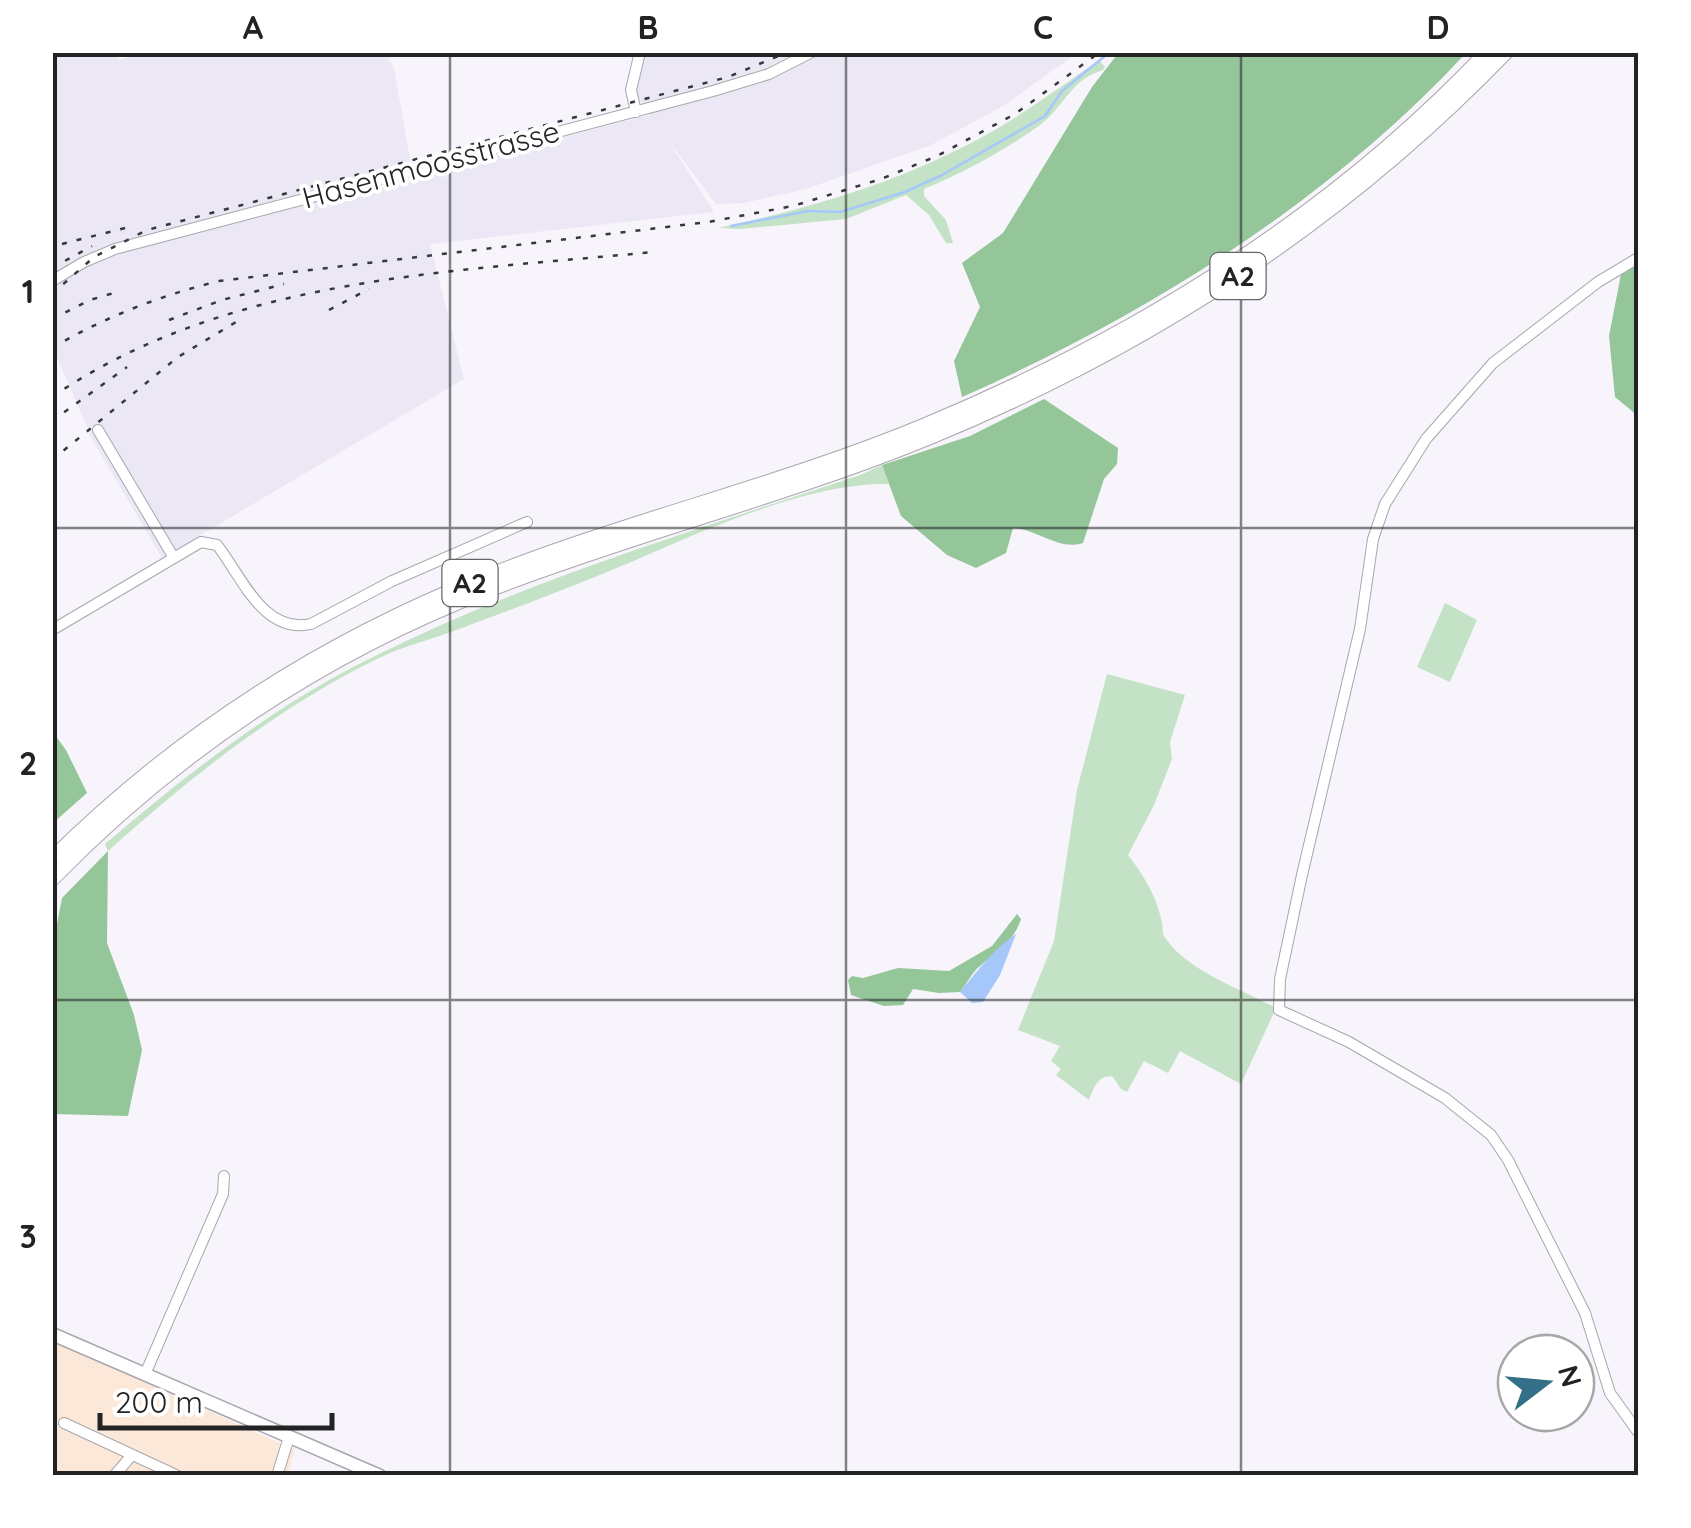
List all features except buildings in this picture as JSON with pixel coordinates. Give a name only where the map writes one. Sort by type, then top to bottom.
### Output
[{"type":"highway","name":"A2","points":[[52,859],[133,783],[182,744],[277,680],[363,631],[504,570],[923,426],[1039,375],[1119,334],[1222,271],[1328,194],[1429,109],[1487,52]]},
{"type":"highway","name":"A2","points":[[52,879],[104,827],[173,768],[253,710],[366,644],[494,588],[928,438],[1047,386],[1173,317],[1342,201],[1442,115],[1506,52]]},
{"type":"main road","points":[[52,1334],[380,1476]]},
{"type":"street","points":[[636,112],[631,90],[640,52]]},
{"type":"street","name":"Hasenmoosstrasse","points":[[52,281],[94,257],[130,244],[758,78],[812,52]]},
{"type":"street","points":[[1638,258],[1598,282],[1492,363],[1426,439],[1386,504],[1373,539],[1360,629],[1280,978],[1279,1010],[1349,1042],[1446,1098],[1491,1135],[1508,1160],[1584,1313],[1610,1393],[1638,1432]]},
{"type":"street","points":[[98,430],[174,558]]},
{"type":"street","points":[[52,630],[200,542],[212,542],[272,617],[298,626],[310,624],[392,582],[527,522]]},
{"type":"street","points":[[146,1372],[223,1194],[224,1176]]},
{"type":"street","points":[[64,1424],[178,1476]]},
{"type":"street","points":[[276,1476],[290,1438]]},
{"type":"street","points":[[114,1476],[132,1455]]},
{"type":"shaded area","points":[[144,52],[386,53],[394,68],[413,176],[649,115],[634,90],[644,53],[1077,53],[1003,106],[931,145],[806,189],[744,203],[716,204],[666,137],[714,212],[430,244],[464,379],[162,558],[93,441],[53,348],[52,53],[113,53],[120,60]]},
{"type":"shaded area","points":[[53,1341],[295,1450],[287,1475],[53,1476]]},
{"type":"green space","points":[[1119,52],[1466,53],[1355,158],[1232,250],[1099,330],[962,397],[954,361],[980,307],[962,263],[1003,233],[1092,87]]},
{"type":"green space","points":[[1099,60],[1103,70],[1083,80],[1040,125],[984,160],[924,189],[924,196],[946,220],[953,243],[946,243],[929,215],[906,195],[846,219],[718,228],[840,196],[928,164],[976,141]]},
{"type":"green space","points":[[1638,264],[1638,416],[1615,397],[1609,336],[1622,269]]},
{"type":"green space","points":[[1044,399],[1118,448],[1117,464],[1104,479],[1083,543],[1065,544],[1013,528],[1006,553],[976,568],[947,555],[901,516],[882,465],[970,436]]},
{"type":"green space","points":[[882,465],[889,484],[827,491],[760,510],[567,588],[382,656],[268,723],[201,772],[108,851],[105,844],[231,744],[297,699],[367,660],[548,582]]},
{"type":"green space","points":[[1445,603],[1477,620],[1450,682],[1417,667]]},
{"type":"green space","points":[[1107,674],[1185,695],[1170,742],[1172,759],[1128,855],[1152,893],[1163,934],[1172,947],[1214,977],[1276,1008],[1241,1084],[1180,1051],[1168,1073],[1144,1061],[1127,1092],[1113,1077],[1108,1077],[1097,1083],[1089,1100],[1056,1075],[1061,1069],[1051,1061],[1060,1046],[1018,1030],[1054,941],[1077,790]]},
{"type":"green space","points":[[52,731],[87,793],[53,823]]},
{"type":"green space","points":[[108,851],[107,943],[134,1015],[142,1050],[128,1116],[53,1114],[53,926],[57,924],[62,898]]},
{"type":"green space","points":[[1017,914],[1021,919],[1014,933],[960,992],[913,989],[903,1005],[884,1006],[851,995],[848,980],[852,976],[863,978],[898,968],[949,971],[992,946]]},
{"type":"water","points":[[1016,934],[1000,975],[983,1002],[972,1003],[960,992],[993,953]]},
{"type":"waterway","points":[[731,226],[808,211],[840,212],[905,192],[1045,116],[1062,91],[1110,52]]},
{"type":"railway","points":[[52,294],[94,257],[147,230],[728,77],[788,52]]},
{"type":"railway","points":[[52,348],[133,308],[219,281],[708,222],[793,206],[881,179],[937,156],[1015,114],[1100,52]]},
{"type":"railway","points":[[62,244],[129,227]]},
{"type":"railway","points":[[52,268],[92,246]]},
{"type":"railway","points":[[52,397],[120,357],[191,327],[266,304],[420,275],[653,252]]},
{"type":"railway","points":[[169,320],[222,300],[284,284]]},
{"type":"railway","points":[[329,310],[369,289]]},
{"type":"railway","points":[[52,319],[117,292]]},
{"type":"railway","points":[[52,460],[178,357],[236,322]]},
{"type":"railway","points":[[52,421],[127,367]]}]
